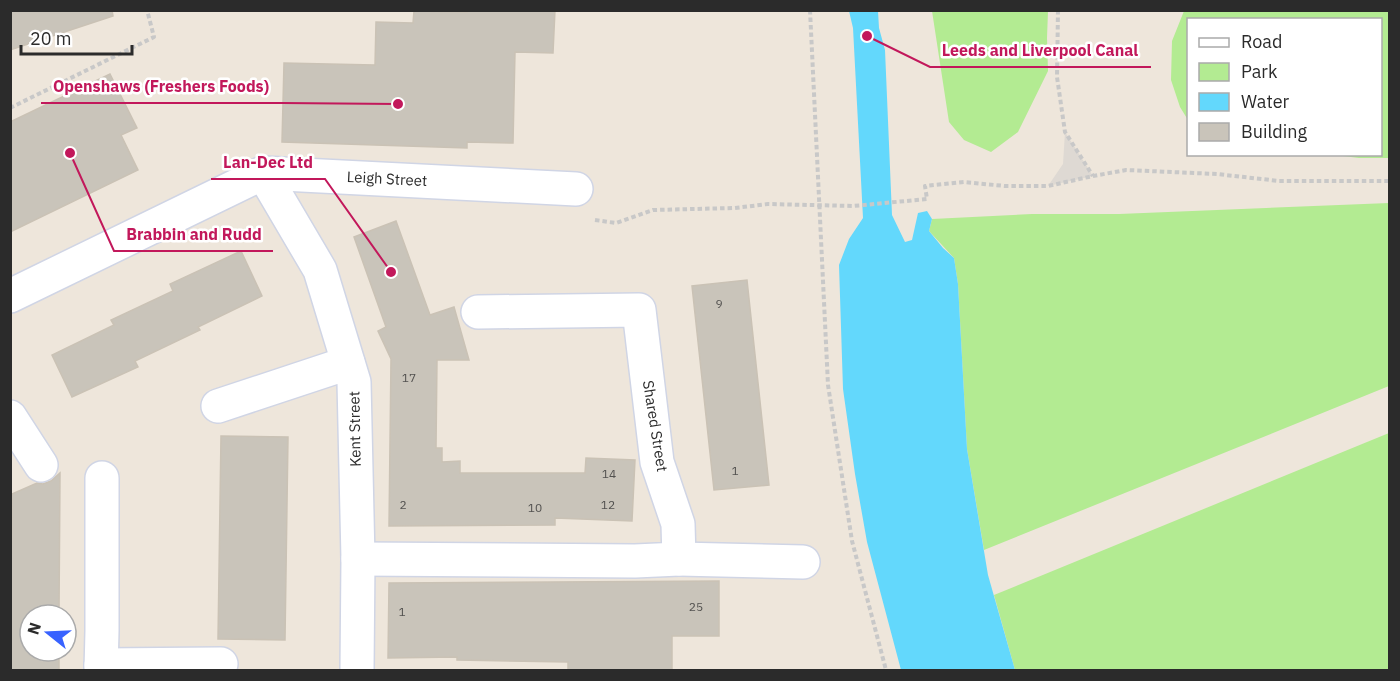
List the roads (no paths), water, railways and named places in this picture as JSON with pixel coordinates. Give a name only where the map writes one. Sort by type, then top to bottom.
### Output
[{"type":"street","name":"Leigh Street","points":[[10,296],[263,172],[576,189]]},
{"type":"street","name":"Kent Street","points":[[263,172],[320,270],[354,382],[358,559],[357,670]]},
{"type":"street","name":"Shared Street","points":[[478,312],[639,310],[657,462],[678,524],[679,559]]},
{"type":"street","points":[[218,406],[348,363]]},
{"type":"street","points":[[10,417],[41,465]]},
{"type":"street","points":[[102,478],[101,668],[221,664]]},
{"type":"street","points":[[358,559],[635,561],[679,559],[803,562]]},
{"type":"water","points":[[849,11],[878,11],[879,28],[885,50],[892,215],[905,242],[912,240],[918,213],[927,211],[932,219],[929,231],[954,258],[958,284],[967,449],[988,575],[1015,670],[901,670],[867,542],[843,389],[839,265],[849,239],[863,218],[853,28]]},
{"type":"place","name":"Leeds and Liverpool Canal","points":[[867,36]]},
{"type":"place","name":"Openshaws (Freshers Foods)","points":[[398,104]]},
{"type":"place","name":"Brabbin and Rudd","points":[[70,153]]},
{"type":"place","name":"Lan-Dec Ltd","points":[[391,272]]}]
